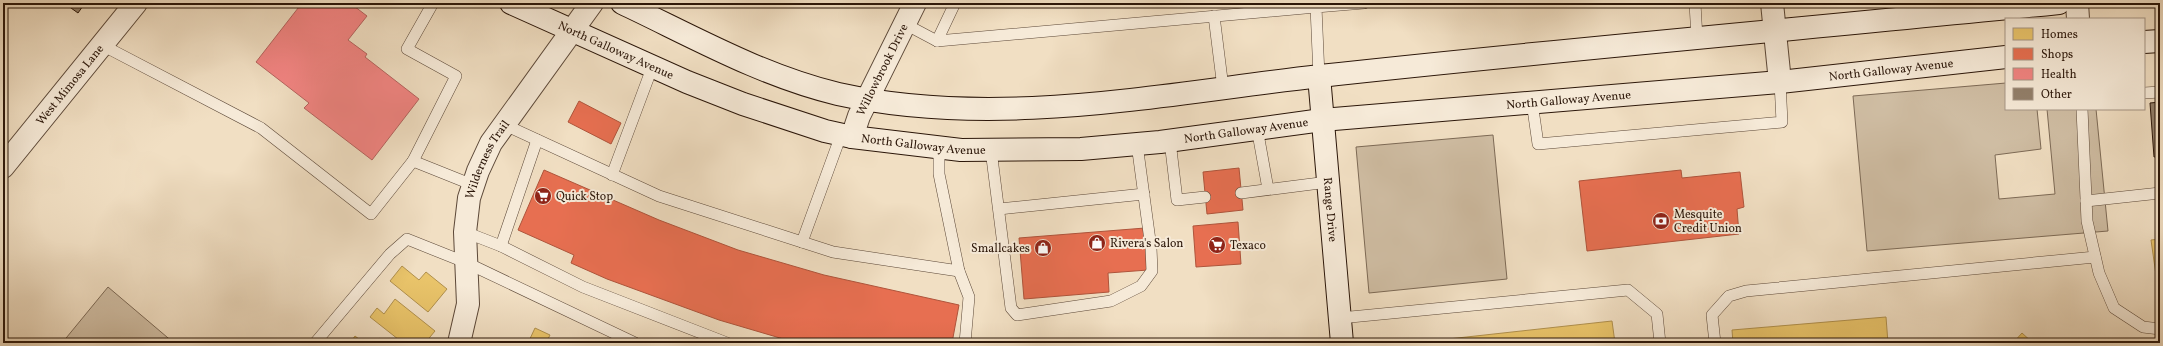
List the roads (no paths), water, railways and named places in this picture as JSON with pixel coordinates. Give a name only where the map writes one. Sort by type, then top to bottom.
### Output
[{"type":"main road","name":"West Mimosa Lane","points":[[3,167],[136,3]]},
{"type":"main road","name":"North Galloway Avenue","points":[[511,3],[652,68],[743,104],[825,131],[846,136],[939,147],[991,150],[1082,149],[1170,141],[1322,120],[1780,82],[2005,57]]},
{"type":"main road","name":"Wilderness Trail","points":[[459,343],[468,304],[465,232],[469,198],[473,186],[491,143],[592,3]]},
{"type":"main road","points":[[622,3],[749,64],[807,85],[839,94],[919,106],[983,109],[1104,103],[1319,76],[2059,3]]},
{"type":"main road","name":"Willowbrook Drive","points":[[846,136],[868,98],[915,3]]},
{"type":"main road","points":[[1772,3],[1780,82]]},
{"type":"main road","points":[[2077,3],[2078,18]]},
{"type":"main road","points":[[2145,42],[2160,41]]},
{"type":"main road","name":"Range Drive","points":[[1319,76],[1342,343]]},
{"type":"lane","points":[[102,44],[261,128],[371,214],[413,161],[456,76],[408,49],[433,3]]},
{"type":"lane","points":[[937,41],[955,3]]},
{"type":"lane","points":[[905,24],[937,41],[1214,16],[1316,5],[1364,3]]},
{"type":"lane","points":[[1695,3],[1698,39]]},
{"type":"lane","points":[[1316,5],[1319,76]]},
{"type":"lane","points":[[1214,16],[1223,88]]},
{"type":"lane","points":[[612,175],[652,68]]},
{"type":"lane","points":[[1532,102],[1538,144],[1782,122],[1780,82]]},
{"type":"lane","points":[[2145,93],[2160,92]]},
{"type":"lane","points":[[2082,110],[2087,221],[2098,273],[2114,308],[2143,327],[2160,330]]},
{"type":"lane","points":[[505,125],[659,196],[833,252],[959,271]]},
{"type":"lane","points":[[1257,128],[1268,189]]},
{"type":"lane","points":[[802,242],[846,136]]},
{"type":"lane","points":[[501,246],[537,140]]},
{"type":"lane","points":[[1170,141],[1177,200],[1205,197]]},
{"type":"lane","points":[[991,150],[1011,308],[1017,315],[1111,301],[1141,286],[1152,271],[1151,248],[1137,144]]},
{"type":"lane","points":[[939,147],[939,174],[959,271],[969,297],[965,343]]},
{"type":"lane","points":[[413,161],[473,186]]},
{"type":"lane","points":[[1241,193],[1328,182]]},
{"type":"lane","points":[[2086,201],[2160,193]]},
{"type":"lane","points":[[999,209],[1144,194]]},
{"type":"lane","points":[[465,232],[501,246],[583,287],[727,343]]},
{"type":"lane","points":[[314,343],[390,254],[407,239],[467,263],[635,343]]},
{"type":"lane","points":[[1715,343],[1712,315],[1729,296],[1746,290],[2095,257]]},
{"type":"lane","points":[[1340,318],[1628,290],[1657,314],[1660,343]]},
{"type":"place","name":"Quick Stop","points":[[543,196]]},
{"type":"place","name":"Mesquite Credit Union","points":[[1661,221]]},
{"type":"place","name":"Rivera's Salon","points":[[1097,243]]},
{"type":"place","name":"Texaco","points":[[1217,245]]},
{"type":"place","name":"Smallcakes","points":[[1043,248]]}]
